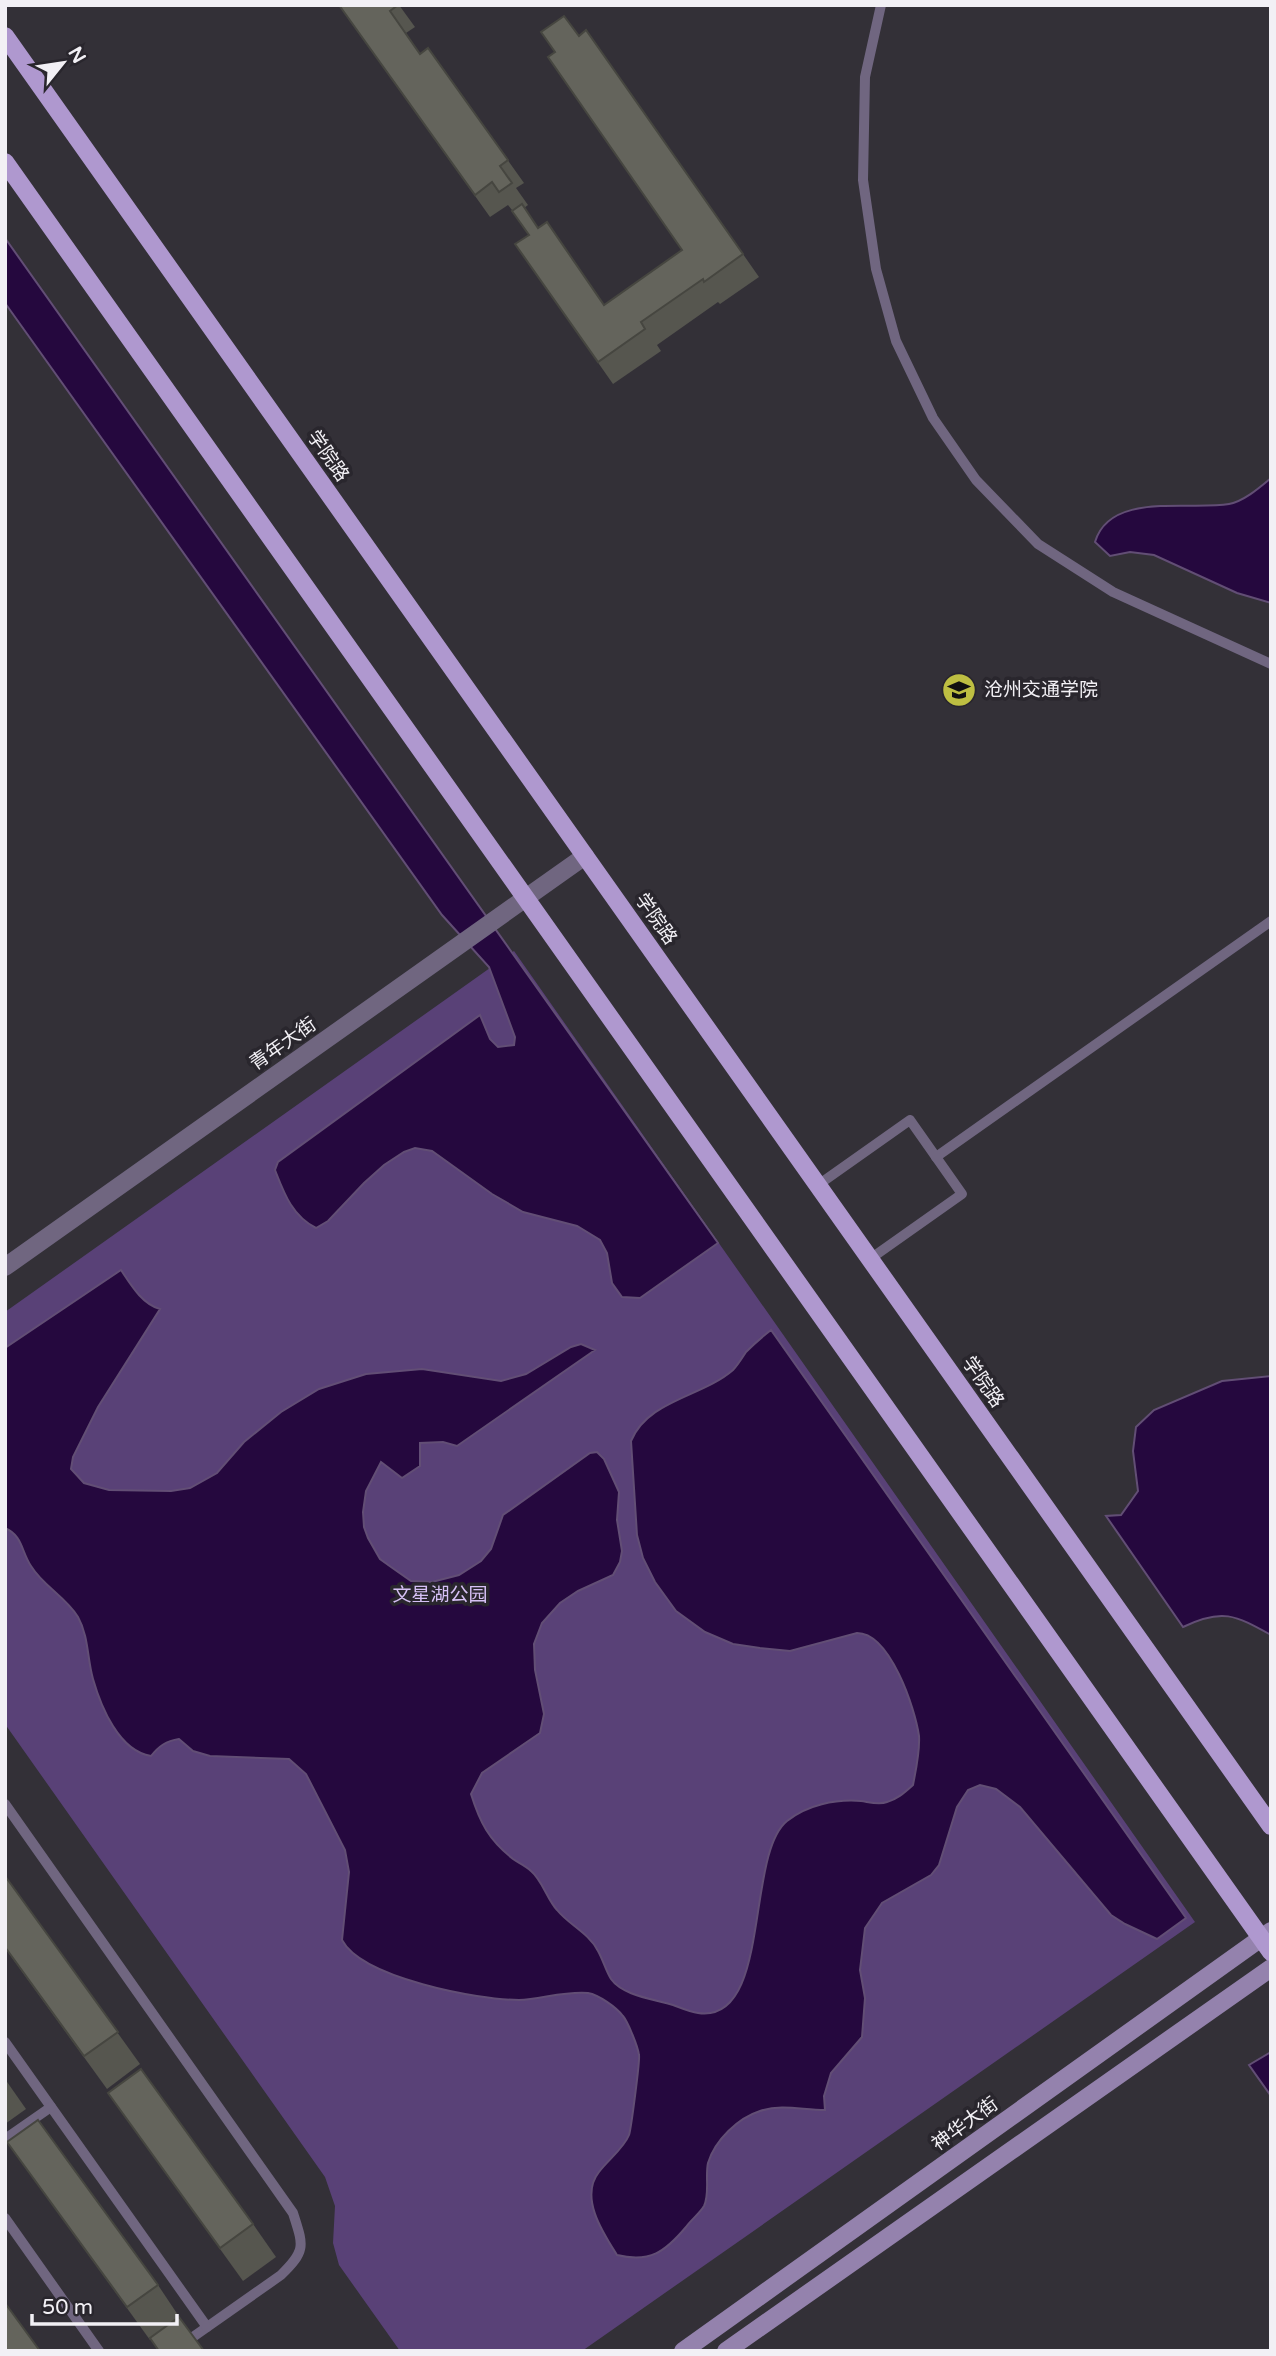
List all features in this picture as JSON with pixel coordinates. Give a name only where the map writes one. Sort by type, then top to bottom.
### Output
[{"type":"main road","name":"学院路","points":[[5,36],[1271,1826]]},
{"type":"main road","points":[[5,162],[1267,1940]]},
{"type":"main road","name":"神华大街","points":[[683,2351],[1267,1940]]},
{"type":"main road","points":[[726,2351],[1271,1968]]},
{"type":"street","name":"青年大街","points":[[5,1267],[585,856]]},
{"type":"lane","points":[[881,5],[865,77],[863,180],[877,269],[897,341],[933,418],[976,480],[1038,544],[1113,592],[1271,664]]},
{"type":"lane","points":[[936,1157],[1271,921]]},
{"type":"lane","points":[[818,1185],[910,1120],[962,1194],[870,1259]]},
{"type":"lane","points":[[5,1804],[293,2213],[302,2242],[297,2260],[281,2275],[173,2351]]},
{"type":"lane","points":[[5,2042],[207,2327]]},
{"type":"lane","points":[[5,2139],[51,2107]]},
{"type":"lane","points":[[5,2218],[99,2351]]},
{"type":"green space","name":"文星湖公园","points":[[514,951],[1195,1922],[582,2351],[400,2351],[339,2265],[333,2243],[335,2206],[325,2177],[5,1724],[5,1312]]},
{"type":"shaded area","points":[[5,238],[718,1243],[640,1298],[622,1297],[612,1283],[607,1253],[600,1240],[577,1226],[523,1212],[492,1194],[432,1151],[415,1148],[384,1165],[328,1221],[316,1228],[301,1217],[290,1203],[275,1170],[278,1162],[480,1015],[490,1039],[498,1047],[514,1045],[515,1037],[489,967],[442,915],[5,303]]},
{"type":"shaded area","points":[[1271,478],[1271,603],[1237,593],[1154,555],[1130,552],[1110,556],[1095,542],[1103,526],[1134,509],[1229,504],[1246,497]]},
{"type":"shaded area","points":[[121,1270],[142,1298],[160,1309],[98,1407],[73,1457],[71,1469],[84,1483],[109,1490],[171,1491],[190,1488],[217,1473],[244,1442],[281,1412],[319,1389],[366,1374],[422,1369],[501,1381],[526,1374],[571,1347],[581,1344],[595,1350],[457,1446],[443,1442],[420,1443],[420,1466],[402,1478],[381,1462],[366,1491],[363,1512],[364,1527],[380,1559],[411,1581],[432,1582],[459,1575],[481,1561],[491,1549],[503,1515],[590,1453],[597,1452],[604,1459],[619,1492],[617,1520],[622,1551],[620,1562],[613,1575],[578,1591],[560,1603],[542,1623],[534,1644],[535,1670],[544,1714],[540,1733],[482,1773],[471,1794],[478,1814],[492,1838],[513,1859],[535,1875],[557,1910],[594,1945],[616,1985],[639,1996],[698,2013],[721,2009],[737,1992],[748,1966],[766,1867],[774,1839],[787,1821],[812,1807],[831,1802],[887,1802],[913,1785],[919,1748],[917,1724],[899,1674],[880,1645],[869,1636],[857,1633],[790,1651],[733,1644],[705,1632],[676,1611],[655,1582],[643,1558],[637,1535],[631,1441],[639,1427],[650,1416],[733,1370],[746,1352],[771,1330],[1186,1918],[1157,1939],[1125,1924],[1111,1915],[1020,1807],[996,1789],[980,1785],[968,1790],[957,1807],[939,1865],[931,1875],[882,1903],[865,1928],[860,1970],[865,1998],[862,2037],[831,2073],[824,2096],[825,2110],[776,2108],[760,2111],[744,2119],[728,2131],[711,2154],[704,2206],[678,2236],[664,2249],[648,2256],[639,2258],[617,2255],[595,2215],[591,2192],[599,2172],[623,2145],[630,2130],[639,2055],[623,2016],[607,2002],[588,1993],[519,2000],[450,1991],[396,1976],[354,1953],[342,1940],[349,1872],[345,1850],[306,1774],[289,1759],[210,1756],[193,1751],[179,1739],[163,1744],[151,1756],[130,1746],[113,1726],[96,1690],[84,1632],[78,1617],[36,1573],[15,1535],[5,1528],[5,1348]]},
{"type":"shaded area","points":[[1271,1376],[1271,1635],[1228,1616],[1208,1617],[1183,1627],[1106,1516],[1121,1515],[1138,1491],[1133,1451],[1136,1427],[1154,1410],[1222,1381]]},
{"type":"shaded area","points":[[1271,2052],[1271,2096],[1249,2065]]},
{"type":"building","points":[[339,5],[398,5],[390,11],[420,54],[428,48],[508,160],[500,166],[512,183],[499,192],[492,182],[475,195]]},
{"type":"building","points":[[564,16],[579,36],[586,30],[743,254],[641,322],[645,329],[598,362],[515,244],[529,235],[512,211],[522,204],[538,228],[547,222],[604,305],[682,250],[548,57],[555,52],[541,32]]},
{"type":"building","points":[[5,1876],[118,2032],[84,2056],[5,1947]]},
{"type":"building","points":[[141,2069],[253,2224],[220,2248],[108,2093]]},
{"type":"building","points":[[38,2120],[158,2285],[127,2307],[7,2142]]},
{"type":"building","points":[[5,2303],[40,2351],[5,2351]]},
{"type":"building","points":[[179,2317],[204,2351],[159,2351],[150,2338]]},
{"type":"place","name":"沧州交通学院","points":[[959,690]]}]
